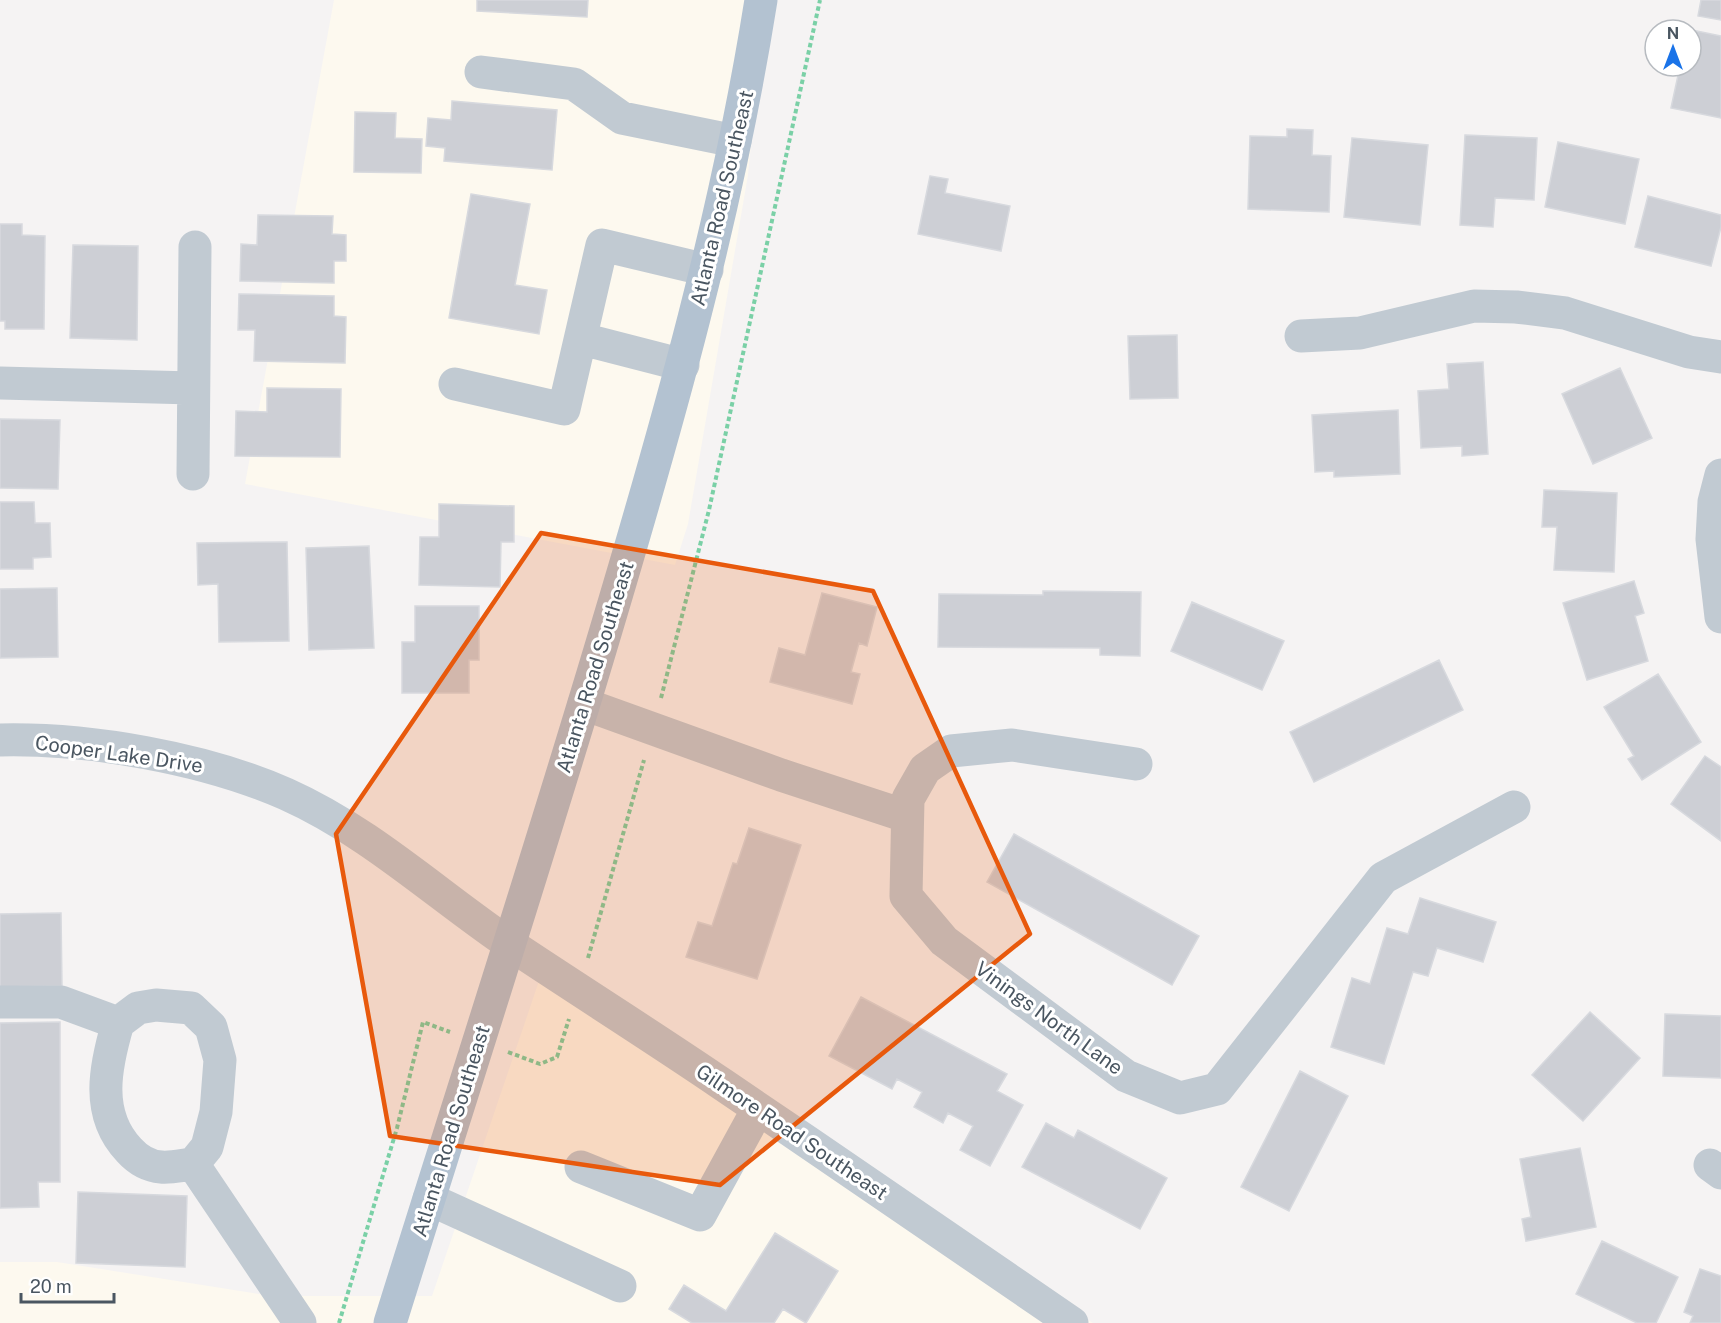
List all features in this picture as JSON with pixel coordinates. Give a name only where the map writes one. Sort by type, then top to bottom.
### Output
[{"type":"main road","name":"Atlanta Road Southeast","points":[[390,1323],[510,945],[667,426],[707,270],[735,141],[761,0]]},
{"type":"street","points":[[481,72],[574,84],[622,118],[735,141]]},
{"type":"street","points":[[455,384],[564,409],[602,245],[707,270]]},
{"type":"street","points":[[193,474],[195,247]]},
{"type":"street","points":[[1302,336],[1360,333],[1434,313],[1474,306],[1516,307],[1565,313],[1689,352],[1721,357]]},
{"type":"street","points":[[582,339],[683,365]]},
{"type":"street","points":[[0,383],[193,388]]},
{"type":"street","points":[[1721,475],[1714,502],[1712,539],[1721,617]]},
{"type":"street","points":[[584,704],[781,775],[906,816]]},
{"type":"street","name":"Cooper Lake Drive","points":[[0,740],[85,746],[209,766],[287,795],[363,837],[510,945]]},
{"type":"street","name":"Vinings North Lane","points":[[1136,764],[1012,745],[951,751],[925,769],[908,799],[906,896],[944,942],[1126,1076],[1180,1098],[1217,1089],[1383,878],[1514,807]]},
{"type":"street","name":"Gilmore Road Southeast","points":[[510,945],[758,1109],[1072,1323]]},
{"type":"street","points":[[0,1002],[61,1002],[118,1023]]},
{"type":"street","points":[[156,1005],[191,1008],[211,1027],[220,1060],[216,1112],[207,1147],[194,1164],[160,1167],[138,1161],[115,1135],[106,1102],[105,1078],[118,1023],[138,1008],[156,1005]]},
{"type":"street","points":[[581,1167],[700,1215],[758,1109]]},
{"type":"street","points":[[194,1164],[300,1323]]},
{"type":"street","points":[[429,1198],[620,1286]]},
{"type":"highlighted area","points":[[541,533],[873,591],[1030,934],[720,1185],[390,1136],[336,834]]},
{"type":"shaded area","points":[[334,0],[765,0],[748,175],[688,524],[675,565],[245,484]]},
{"type":"shaded area","points":[[541,975],[1093,1323],[0,1323],[0,1262],[57,1262],[272,1296],[432,1296]]},
{"type":"building","points":[[477,0],[588,0],[587,17],[477,11]]},
{"type":"building","points":[[1701,0],[1721,0],[1721,20],[1698,16]]},
{"type":"building","points":[[1703,32],[1721,36],[1721,118],[1671,108],[1677,78],[1703,78]]},
{"type":"building","points":[[452,101],[557,110],[552,170],[444,161],[445,148],[426,146],[428,118],[451,120]]},
{"type":"building","points":[[355,112],[396,113],[395,138],[422,139],[421,173],[354,172]]},
{"type":"building","points":[[1287,129],[1313,130],[1312,155],[1331,156],[1329,212],[1248,209],[1250,136],[1287,137]]},
{"type":"building","points":[[1465,135],[1537,138],[1534,200],[1495,198],[1493,227],[1460,225]]},
{"type":"building","points":[[1352,138],[1428,145],[1420,225],[1344,217]]},
{"type":"building","points":[[1558,142],[1639,159],[1625,224],[1545,207]]},
{"type":"building","points":[[930,176],[948,179],[945,193],[1010,206],[1001,251],[918,234]]},
{"type":"building","points":[[471,194],[530,204],[515,285],[547,290],[539,334],[449,318]]},
{"type":"building","points":[[1648,196],[1721,215],[1721,227],[1711,266],[1635,247]]},
{"type":"building","points":[[258,215],[333,216],[332,234],[346,235],[346,261],[334,261],[334,283],[240,281],[241,244],[257,245]]},
{"type":"building","points":[[0,224],[22,224],[22,235],[45,236],[44,329],[5,329],[5,321],[0,321]]},
{"type":"building","points":[[73,245],[138,246],[137,340],[70,338]]},
{"type":"building","points":[[239,294],[334,296],[334,316],[346,317],[345,363],[254,361],[255,330],[238,330]]},
{"type":"building","points":[[1177,335],[1178,398],[1130,399],[1128,336]]},
{"type":"building","points":[[1483,362],[1488,454],[1462,456],[1462,446],[1421,448],[1418,391],[1449,389],[1447,364]]},
{"type":"building","points":[[1620,368],[1652,438],[1593,464],[1562,394]]},
{"type":"building","points":[[267,388],[341,389],[340,457],[235,456],[236,411],[267,412]]},
{"type":"building","points":[[1398,410],[1400,474],[1334,477],[1334,471],[1315,472],[1312,415]]},
{"type":"building","points":[[0,419],[60,420],[58,489],[0,488]]},
{"type":"building","points":[[1544,490],[1617,493],[1614,572],[1554,570],[1557,527],[1542,527]]},
{"type":"building","points":[[0,502],[34,502],[35,523],[50,523],[51,557],[33,558],[33,569],[0,569]]},
{"type":"building","points":[[439,504],[514,506],[514,542],[501,542],[500,587],[419,585],[420,537],[439,537]]},
{"type":"building","points":[[287,542],[289,641],[219,642],[218,584],[198,585],[197,543]]},
{"type":"building","points":[[369,546],[374,648],[309,650],[306,548]]},
{"type":"building","points":[[1634,581],[1644,613],[1635,616],[1648,661],[1587,680],[1563,603]]},
{"type":"building","points":[[57,588],[58,657],[0,658],[0,589]]},
{"type":"building","points":[[1043,591],[1141,592],[1140,656],[1100,655],[1100,648],[938,647],[939,594],[1043,595]]},
{"type":"building","points":[[822,593],[877,607],[867,646],[859,643],[851,672],[860,674],[852,704],[770,682],[779,648],[805,655]]},
{"type":"building","points":[[1192,602],[1284,641],[1262,690],[1171,651]]},
{"type":"building","points":[[415,606],[479,606],[479,660],[469,660],[469,693],[402,693],[402,642],[415,642]]},
{"type":"building","points":[[1439,660],[1463,710],[1314,782],[1290,732]]},
{"type":"building","points":[[1658,674],[1701,742],[1642,780],[1628,759],[1634,756],[1604,707]]},
{"type":"building","points":[[1705,756],[1721,767],[1721,841],[1671,804]]},
{"type":"building","points":[[749,828],[801,845],[757,979],[686,957],[698,922],[712,926],[733,863],[737,864]]},
{"type":"building","points":[[1014,834],[1199,936],[1172,985],[987,882]]},
{"type":"building","points":[[1420,898],[1496,922],[1483,962],[1437,948],[1428,976],[1413,972],[1384,1064],[1331,1047],[1352,978],[1370,984],[1387,928],[1408,934]]},
{"type":"building","points":[[61,913],[62,986],[0,987],[0,914]]},
{"type":"building","points":[[861,997],[1007,1074],[997,1091],[1023,1105],[990,1166],[960,1150],[973,1126],[948,1113],[943,1123],[914,1107],[922,1092],[897,1079],[892,1089],[829,1056]]},
{"type":"building","points":[[1590,1012],[1640,1058],[1583,1121],[1532,1075]]},
{"type":"building","points":[[1665,1014],[1721,1016],[1721,1078],[1663,1076]]},
{"type":"building","points":[[60,1022],[60,1182],[38,1182],[39,1207],[0,1208],[0,1023]]},
{"type":"building","points":[[1300,1071],[1348,1096],[1289,1211],[1241,1187]]},
{"type":"building","points":[[1046,1123],[1074,1138],[1078,1130],[1167,1178],[1140,1229],[1022,1167]]},
{"type":"building","points":[[1580,1148],[1596,1227],[1526,1241],[1522,1219],[1531,1217],[1520,1159]]},
{"type":"building","points":[[78,1192],[187,1196],[185,1267],[76,1263]]},
{"type":"building","points":[[775,1233],[838,1271],[806,1323],[783,1309],[774,1323],[692,1323],[669,1309],[684,1285],[726,1311]]},
{"type":"building","points":[[1602,1241],[1678,1277],[1656,1323],[1637,1323],[1576,1294]]},
{"type":"building","points":[[1700,1269],[1721,1276],[1721,1323],[1690,1323],[1693,1316],[1684,1312]]}]
